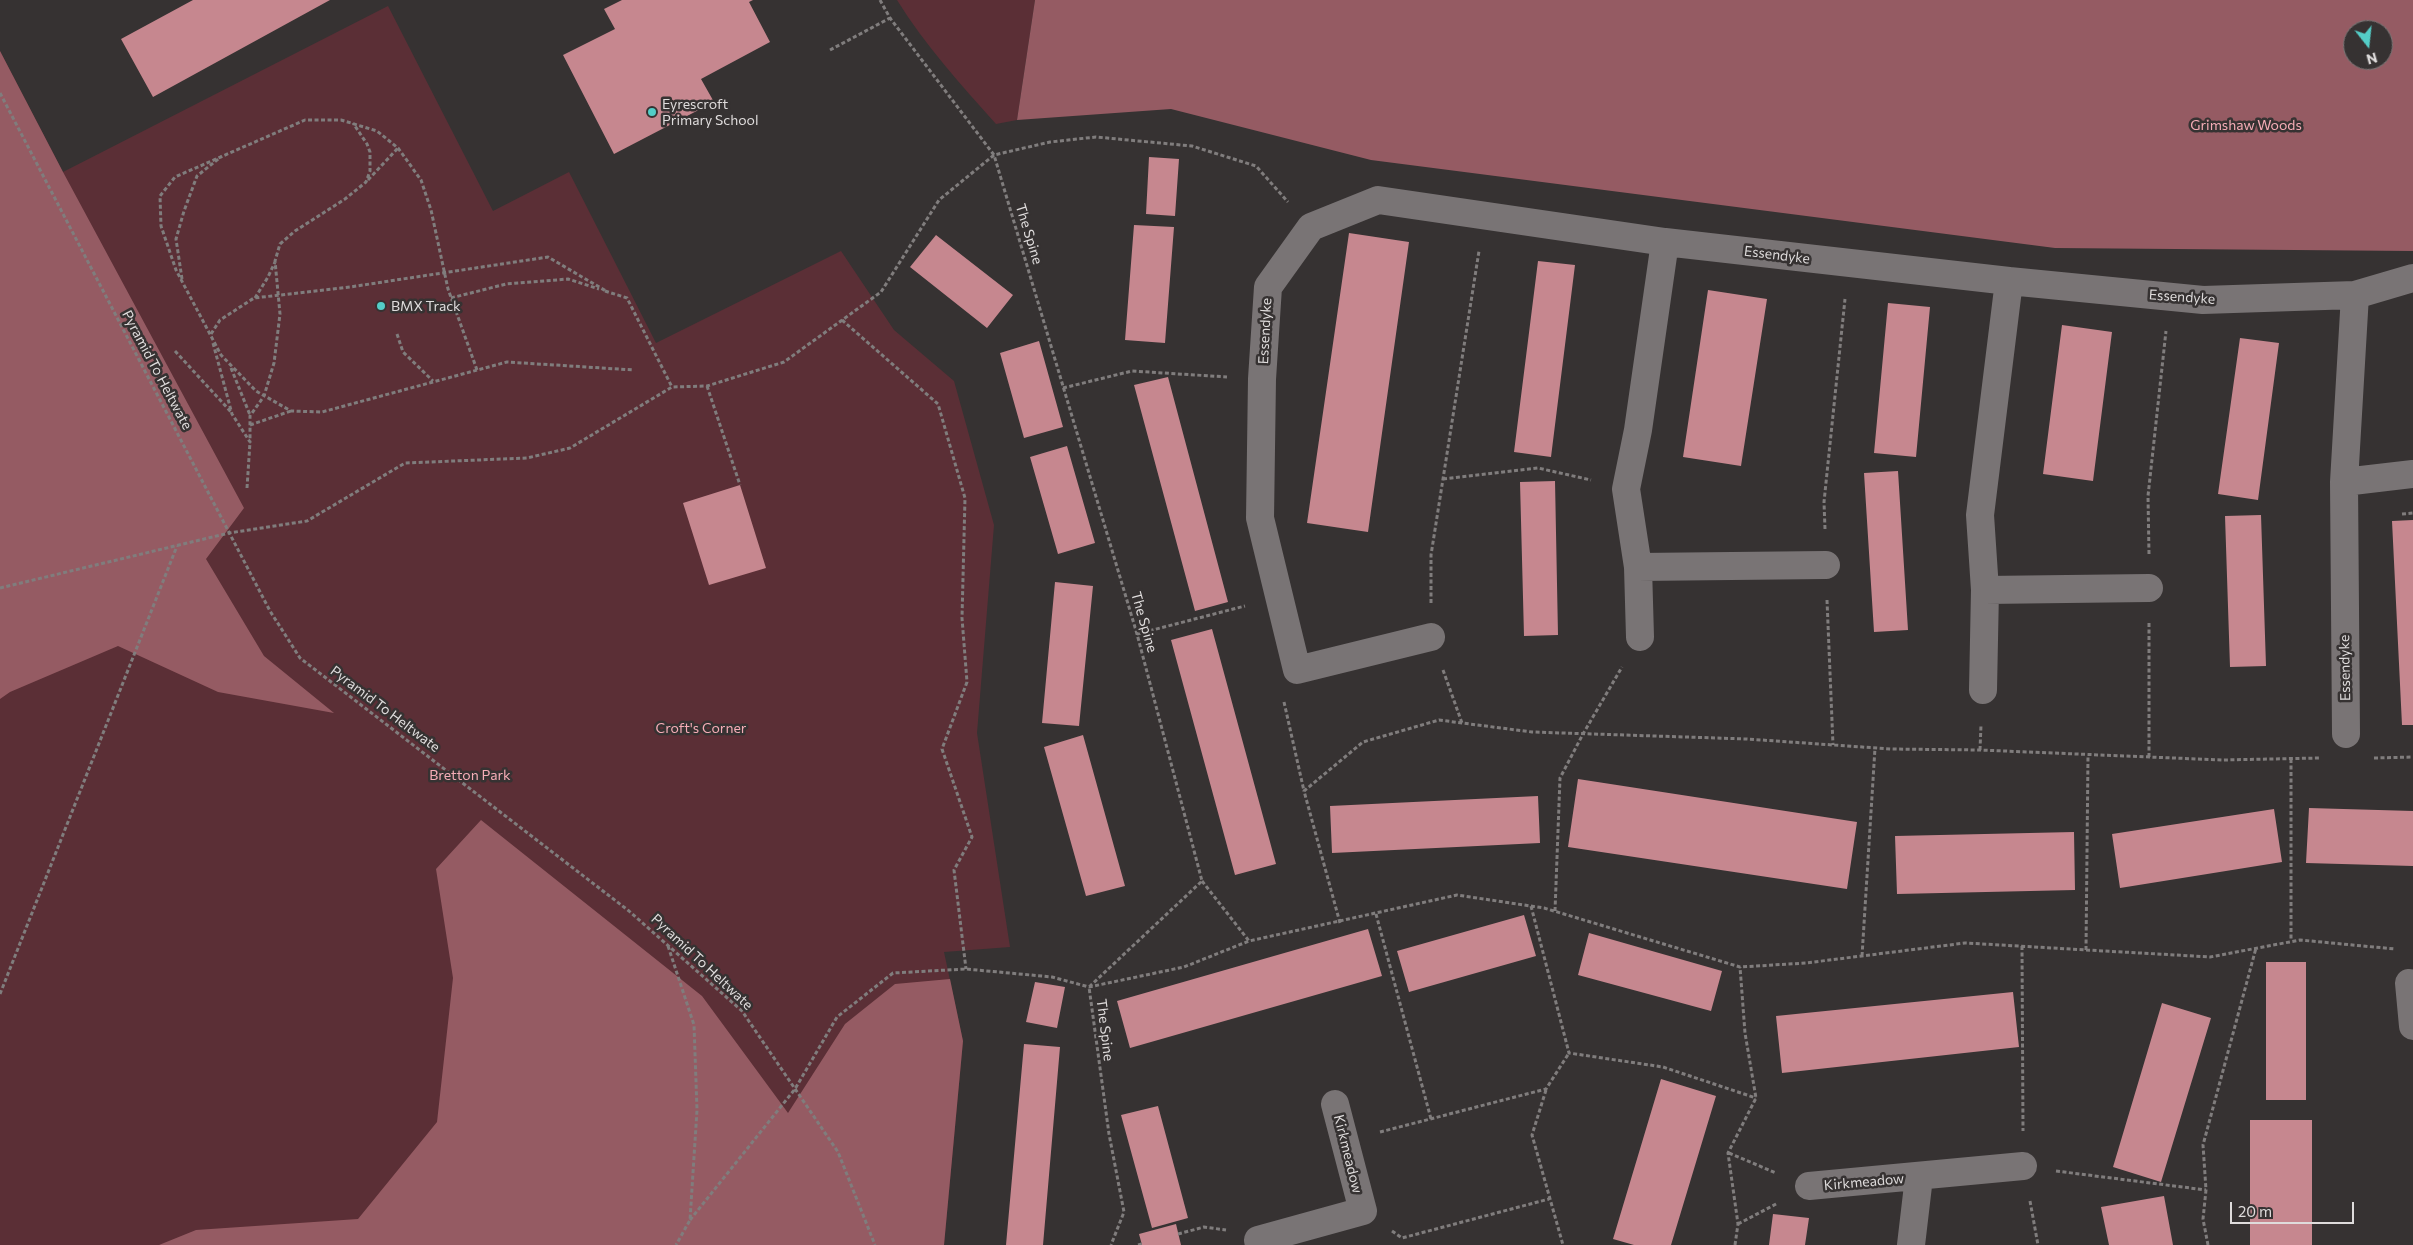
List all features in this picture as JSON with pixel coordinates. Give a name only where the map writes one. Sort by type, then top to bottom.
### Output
[{"type":"street","name":"Essendyke","points":[[1297,670],[1260,518],[1262,379],[1268,287],[1311,227],[1378,200],[1665,242],[2009,281],[2203,300],[2355,295],[2413,278]]},
{"type":"street","points":[[1640,636],[1638,567],[1626,489],[1638,430],[1665,242]]},
{"type":"street","points":[[1983,690],[1985,590],[1980,515],[2009,281]]},
{"type":"street","name":"Essendyke","points":[[2346,734],[2344,482],[2355,295]]},
{"type":"street","points":[[2344,482],[2413,474]]},
{"type":"street","points":[[1638,567],[1826,565]]},
{"type":"street","points":[[1985,590],[2149,588]]},
{"type":"street","points":[[1297,670],[1431,637]]},
{"type":"street","points":[[2409,983],[2413,1026]]},
{"type":"street","name":"Kirkmeadow","points":[[1258,1243],[1363,1211],[1335,1104]]},
{"type":"street","name":"Kirkmeadow","points":[[1809,1186],[1919,1178],[2024,1166]]},
{"type":"street","name":"Kirkmeadow","points":[[1912,1245],[1919,1178]]},
{"type":"path","name":"The Spine","points":[[880,0],[890,18],[994,155],[1137,634],[1202,881],[1089,988],[1108,1134],[1124,1212],[1112,1245]]},
{"type":"path","points":[[830,50],[890,18]]},
{"type":"path","name":"Pyramid To Heltwate","points":[[0,93],[270,611],[300,658],[629,911],[742,1011],[838,1152],[875,1245]]},
{"type":"path","points":[[292,411],[256,391],[220,355],[176,270],[161,226],[160,196],[175,177],[305,120],[341,120],[377,131],[398,148],[421,180],[431,210],[451,298],[477,370]]},
{"type":"path","points":[[353,124],[367,144],[370,152],[370,172],[366,182]]},
{"type":"path","points":[[0,588],[229,533],[307,521],[405,463],[527,458],[570,448],[672,387],[707,386],[784,362],[882,292],[939,200],[994,155],[1050,142],[1096,137],[1192,146],[1256,166],[1311,227]]},
{"type":"path","points":[[232,414],[210,335],[220,320],[254,298],[268,277],[280,244],[295,231],[345,199],[366,182],[398,148]]},
{"type":"path","points":[[183,282],[176,239],[184,211],[198,176],[225,154]]},
{"type":"path","points":[[1462,723],[1431,637],[1431,555],[1484,216]]},
{"type":"path","points":[[254,298],[445,274],[548,257],[606,291]]},
{"type":"path","points":[[250,416],[264,396],[274,363],[280,314],[280,295],[275,261]]},
{"type":"path","points":[[1833,745],[1824,502],[1849,263]]},
{"type":"path","points":[[451,298],[506,284],[568,279],[627,298],[672,387]]},
{"type":"path","points":[[2149,757],[2148,496],[2169,297]]},
{"type":"path","points":[[842,320],[938,404],[965,498],[962,618],[967,682],[942,750],[972,836],[954,870],[966,969]]},
{"type":"path","points":[[397,334],[403,352],[434,382]]},
{"type":"path","points":[[175,351],[232,414],[250,442]]},
{"type":"path","points":[[250,424],[292,411],[322,412],[507,362],[634,370]]},
{"type":"path","points":[[230,365],[250,416],[247,488]]},
{"type":"path","points":[[1063,388],[1132,371],[1262,379]]},
{"type":"path","points":[[707,386],[740,485]]},
{"type":"path","points":[[1443,479],[1538,468],[1626,489]]},
{"type":"path","points":[[0,994],[177,546]]},
{"type":"path","points":[[1137,634],[1280,597]]},
{"type":"path","points":[[1555,911],[1560,778],[1583,734],[1640,636]]},
{"type":"path","points":[[1297,670],[1282,688],[1304,791],[1340,923]]},
{"type":"path","points":[[1304,791],[1363,742],[1439,720],[1532,732],[1747,739],[1875,748],[2222,760],[2320,758]]},
{"type":"path","points":[[1862,956],[1875,748]]},
{"type":"path","points":[[2086,950],[2088,755]]},
{"type":"path","points":[[2290,759],[2290,941]]},
{"type":"path","points":[[1202,881],[1249,942]]},
{"type":"path","points":[[676,1245],[690,1220],[795,1089],[837,1018],[893,973],[966,969],[1052,977],[1089,988],[1184,967],[1249,942],[1340,923],[1457,895],[1555,911],[1740,967],[1806,964],[1965,943],[2210,957],[2300,940],[2400,949]]},
{"type":"path","points":[[1531,906],[1569,1053],[1546,1090],[1532,1135],[1563,1245]]},
{"type":"path","points":[[1376,914],[1431,1119]]},
{"type":"path","points":[[668,945],[694,1026],[697,1110],[690,1220]]},
{"type":"path","points":[[2022,946],[2024,1166],[2038,1245]]},
{"type":"path","points":[[2208,1245],[2203,1219],[2206,1190],[2203,1146],[2256,948]]},
{"type":"path","points":[[1735,1245],[1738,1224],[1728,1153],[1756,1098],[1746,1033],[1740,967]]},
{"type":"path","points":[[1569,1053],[1663,1067],[1756,1098]]},
{"type":"path","points":[[1345,1141],[1546,1090]]},
{"type":"path","points":[[1728,1153],[1809,1186]]},
{"type":"path","points":[[2024,1166],[2206,1190]]},
{"type":"path","points":[[1738,1224],[1809,1186]]},
{"type":"path","points":[[1363,1211],[1402,1238],[1549,1199]]},
{"type":"path","points":[[1178,1234],[1204,1227],[1220,1228],[1258,1243]]},
{"type":"green space","points":[[897,0],[1035,0],[1017,120],[996,124],[931,49]]},
{"type":"green space","name":"Grimshaw Woods","points":[[1035,0],[2413,0],[2413,251],[2055,248],[1371,160],[1171,109],[1017,120]]},
{"type":"green space","name":"Bretton Park","points":[[388,6],[493,211],[569,172],[656,343],[841,251],[894,330],[954,381],[994,525],[977,733],[1010,947],[944,952],[963,1041],[944,1245],[0,1245],[0,51],[63,172]]},
{"type":"green space","points":[[0,51],[244,508],[206,559],[264,656],[334,713],[218,692],[118,646],[10,692],[0,699]]},
{"type":"green space","points":[[481,820],[702,996],[788,1113],[845,1024],[895,984],[950,979],[963,1041],[944,1245],[159,1245],[196,1230],[358,1219],[437,1122],[453,978],[436,869]]},
{"type":"building","points":[[193,0],[330,0],[153,97],[121,39]]},
{"type":"building","name":"Eyrescroft Primary School","points":[[622,0],[753,0],[749,2],[770,42],[701,79],[714,102],[614,154],[563,55],[615,29],[604,9]]},
{"type":"building","points":[[1149,157],[1179,159],[1175,216],[1146,214]]},
{"type":"building","points":[[1134,225],[1174,227],[1165,343],[1125,340]]},
{"type":"building","points":[[1349,233],[1409,242],[1368,532],[1307,523]]},
{"type":"building","points":[[936,235],[1013,295],[987,328],[910,267]]},
{"type":"building","points":[[1538,261],[1575,265],[1551,457],[1514,452]]},
{"type":"building","points":[[1708,290],[1767,299],[1741,466],[1683,457]]},
{"type":"building","points":[[1888,303],[1930,307],[1916,457],[1874,453]]},
{"type":"building","points":[[2062,325],[2112,332],[2093,481],[2043,474]]},
{"type":"building","points":[[2240,338],[2279,343],[2258,500],[2218,494]]},
{"type":"building","points":[[1039,341],[1063,427],[1024,438],[1000,353]]},
{"type":"building","points":[[1168,377],[1228,602],[1195,611],[1134,385]]},
{"type":"building","points":[[1067,446],[1095,543],[1058,554],[1030,457]]},
{"type":"building","points":[[1898,471],[1908,630],[1874,632],[1864,473]]},
{"type":"building","points":[[1555,481],[1558,635],[1524,636],[1520,482]]},
{"type":"building","points":[[740,485],[766,568],[709,585],[683,503]]},
{"type":"building","points":[[2261,515],[2266,666],[2230,667],[2225,516]]},
{"type":"building","points":[[2413,520],[2413,725],[2402,725],[2392,521]]},
{"type":"building","points":[[1055,582],[1093,586],[1079,726],[1042,723]]},
{"type":"building","points":[[1212,629],[1276,864],[1235,875],[1171,640]]},
{"type":"building","points":[[1083,735],[1125,886],[1086,896],[1044,747]]},
{"type":"building","points":[[1578,779],[1857,822],[1847,889],[1568,847]]},
{"type":"building","points":[[1538,796],[1540,843],[1332,853],[1330,806]]},
{"type":"building","points":[[2309,808],[2413,811],[2413,866],[2306,863]]},
{"type":"building","points":[[2274,809],[2282,862],[2120,888],[2112,834]]},
{"type":"building","points":[[2074,832],[2075,890],[1897,894],[1895,836]]},
{"type":"building","points":[[1524,915],[1536,956],[1409,992],[1397,951]]},
{"type":"building","points":[[1368,929],[1382,976],[1130,1048],[1117,1001]]},
{"type":"building","points":[[1589,933],[1722,971],[1711,1011],[1578,975]]},
{"type":"building","points":[[2266,962],[2306,962],[2306,1100],[2266,1100]]},
{"type":"building","points":[[1035,982],[1065,987],[1057,1028],[1026,1022]]},
{"type":"building","points":[[2013,992],[2019,1047],[1782,1073],[1776,1016]]},
{"type":"building","points":[[2162,1003],[2211,1018],[2161,1182],[2113,1167]]},
{"type":"building","points":[[1024,1044],[1060,1047],[1043,1245],[1006,1245]]},
{"type":"building","points":[[1661,1079],[1716,1096],[1671,1245],[1634,1245],[1613,1239]]},
{"type":"building","points":[[1158,1106],[1188,1218],[1152,1228],[1121,1115]]},
{"type":"building","points":[[2250,1120],[2312,1120],[2312,1245],[2250,1245]]},
{"type":"building","points":[[2164,1196],[2173,1245],[2109,1245],[2101,1207]]},
{"type":"building","points":[[1773,1214],[1809,1218],[1805,1245],[1769,1245]]},
{"type":"building","points":[[1176,1224],[1181,1245],[1142,1245],[1139,1234]]},
{"type":"place","name":"Eyrescroft Primary School","points":[[652,112]]},
{"type":"place","name":"BMX Track","points":[[381,306]]},
{"type":"park label","name":"Croft's Corner","points":[[701,728]]}]
